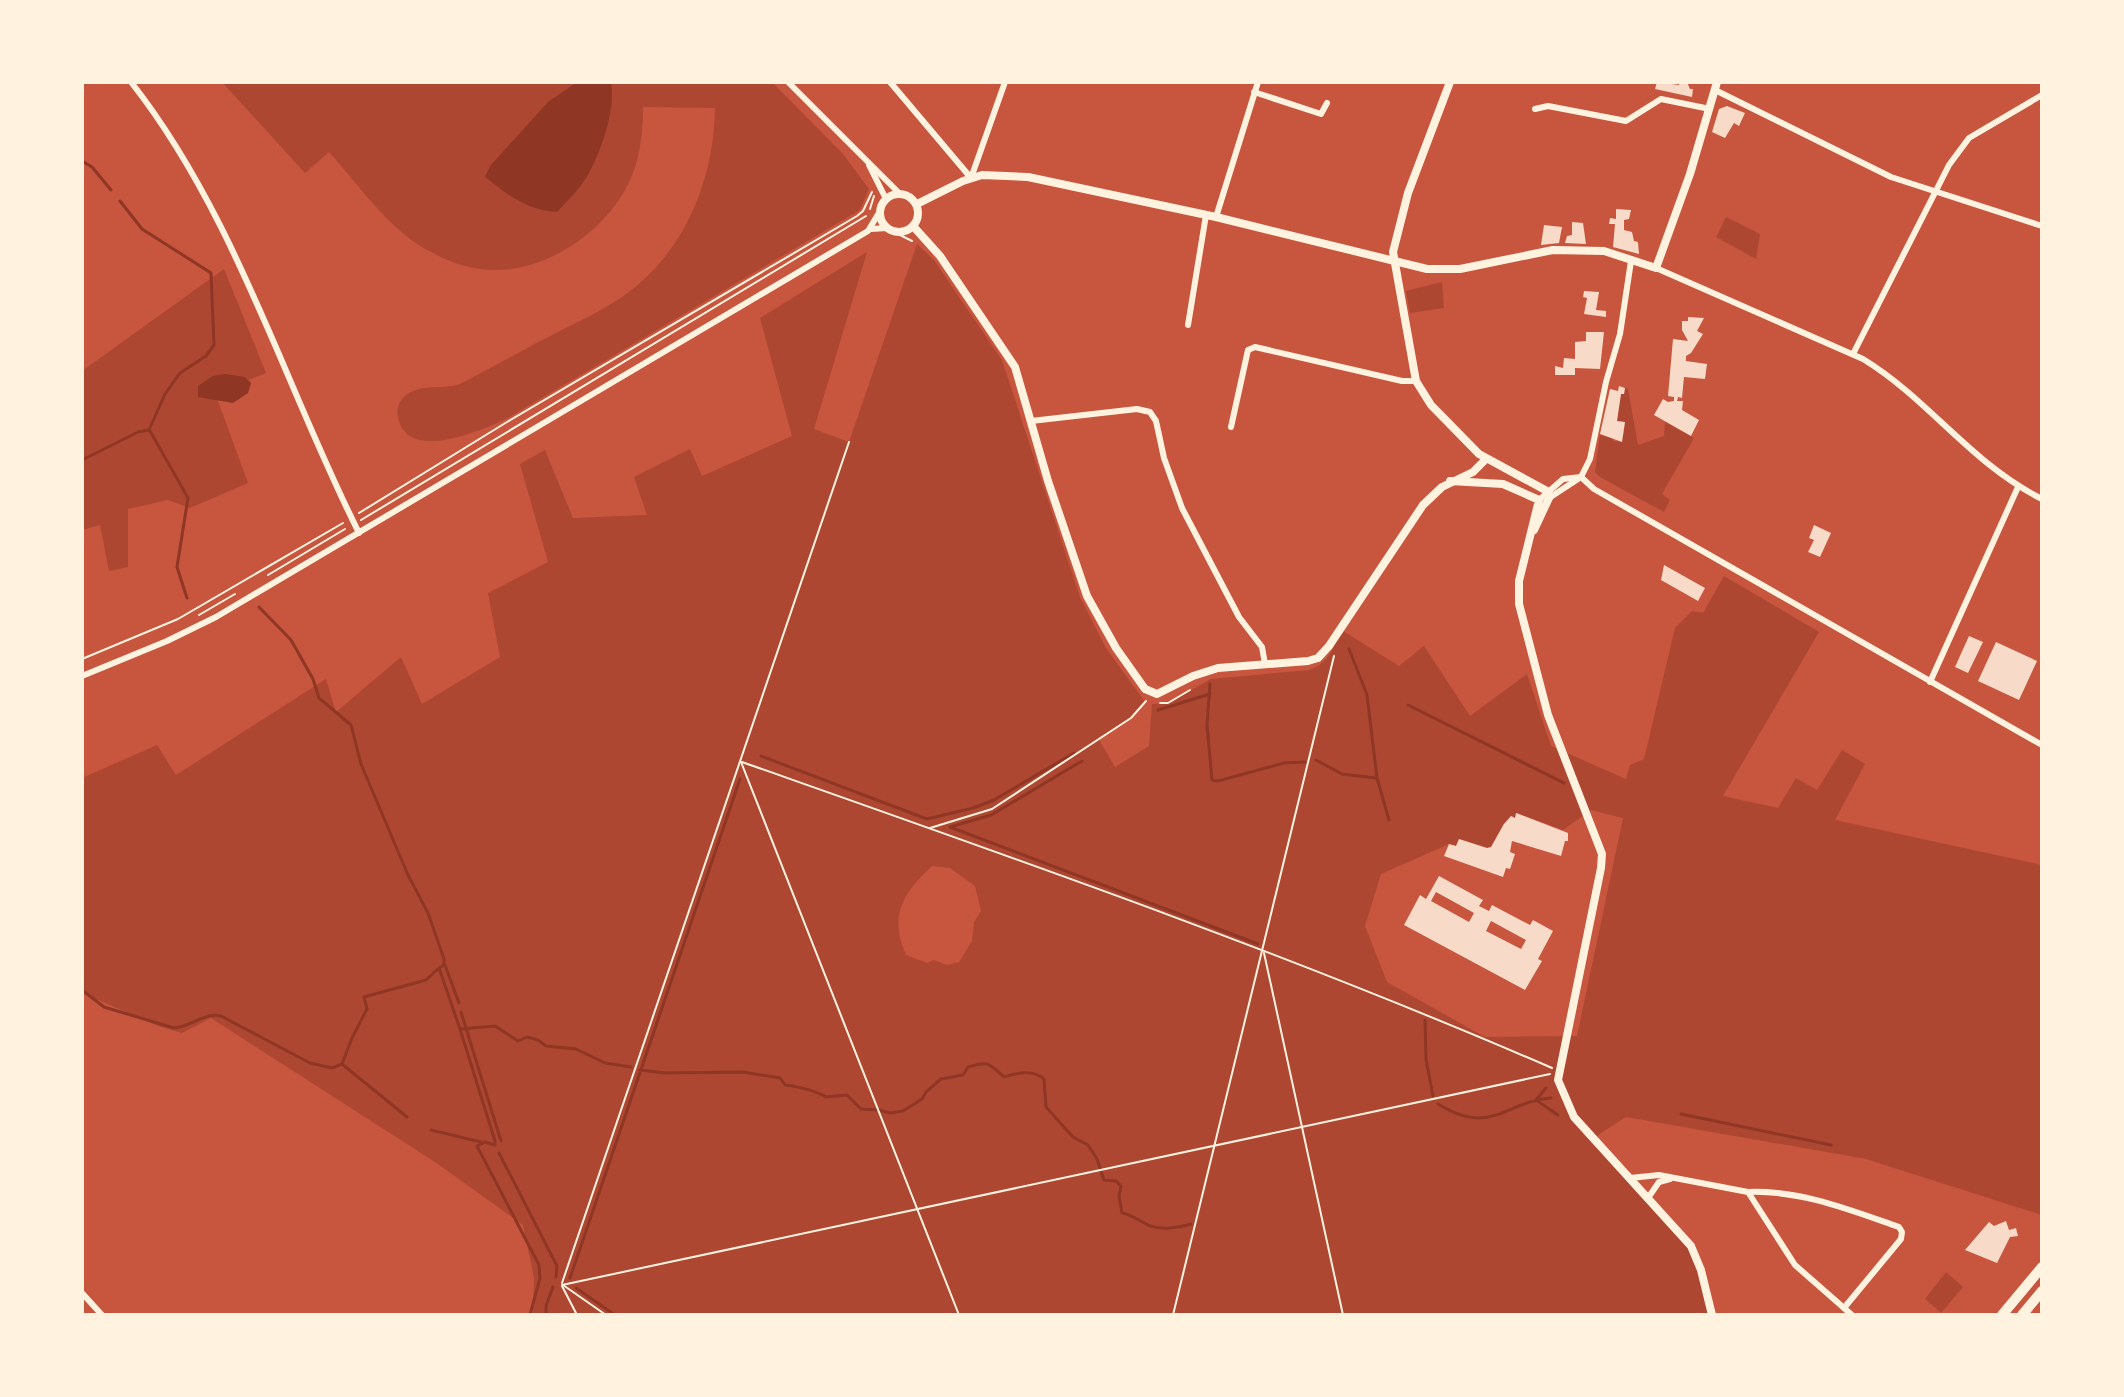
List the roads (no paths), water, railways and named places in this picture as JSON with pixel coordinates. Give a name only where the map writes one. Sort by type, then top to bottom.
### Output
[{"type":"main road","points":[[2002,1315],[2042,1267]]},
{"type":"main road","points":[[2022,1315],[2042,1291]]},
{"type":"street","points":[[131,82],[217,217],[359,533]]},
{"type":"street","points":[[82,676],[216,617],[868,231],[889,229],[899,232],[913,226],[918,215],[917,204],[900,194],[788,82]]},
{"type":"street","points":[[890,82],[971,178]]},
{"type":"street","points":[[971,178],[1005,82]]},
{"type":"street","points":[[1188,325],[1211,216],[1258,82]]},
{"type":"street","points":[[1450,82],[1405,201],[1393,260],[1416,381],[1431,405],[1483,456],[1546,498]]},
{"type":"street","points":[[1656,268],[1716,86],[1891,177],[2042,226]]},
{"type":"street","points":[[1254,92],[1321,114],[1327,103]]},
{"type":"street","points":[[1853,354],[1949,165],[1969,138],[2042,95]]},
{"type":"street","points":[[1535,109],[1548,106],[1626,121],[1661,99],[1710,109]]},
{"type":"street","points":[[867,162],[886,199]]},
{"type":"street","points":[[917,204],[971,178],[993,174],[1028,177],[1211,216],[1427,269],[1447,270],[1553,250],[1604,251],[1656,268],[1853,354],[1894,380],[1988,466],[2042,499]]},
{"type":"street","points":[[868,231],[886,199],[900,194]]},
{"type":"street","points":[[880,211],[889,229]]},
{"type":"street","points":[[913,226],[940,256],[1015,367],[1048,481],[1087,596],[1116,648],[1140,683],[1151,693],[1163,693],[1206,670],[1318,658],[1423,505],[1450,481],[1469,474],[1483,456]]},
{"type":"street","points":[[1631,261],[1620,334],[1606,382],[1590,459],[1581,477],[1546,498],[1519,581],[1519,604],[1548,715],[1602,854],[1559,1072],[1561,1089],[1574,1117],[1691,1246],[1701,1270],[1712,1315]]},
{"type":"street","points":[[1231,427],[1248,350],[1255,347],[1402,381],[1416,381]]},
{"type":"street","points":[[1031,421],[1137,409],[1150,412],[1156,421],[1164,458],[1182,508],[1239,617],[1262,647],[1265,664]]},
{"type":"street","points":[[1581,477],[1594,489],[2042,745]]},
{"type":"street","points":[[1450,481],[1503,484],[1546,498]]},
{"type":"street","points":[[1930,682],[2018,487]]},
{"type":"street","points":[[1630,1178],[1659,1175],[1748,1192],[1788,1194],[1839,1206],[1899,1227],[1901,1239],[1844,1308]]},
{"type":"street","points":[[1648,1198],[1659,1182],[1677,1178]]},
{"type":"street","points":[[1748,1192],[1795,1265],[1852,1315]]},
{"type":"street","points":[[82,1293],[102,1315]]},
{"type":"waterway","points":[[82,161],[92,167],[111,190]]},
{"type":"waterway","points":[[82,460],[138,432],[149,430],[165,394],[180,373],[206,356],[214,345],[211,273],[142,229],[120,201]]},
{"type":"waterway","points":[[150,431],[188,498],[177,567],[187,598]]},
{"type":"waterway","points":[[259,607],[291,640],[313,679],[319,698],[351,725],[361,764],[408,875],[428,913],[444,959],[440,968]]},
{"type":"waterway","points":[[1349,649],[1367,695],[1377,778],[1389,820]]},
{"type":"waterway","points":[[1210,684],[1207,725],[1212,780],[1284,763],[1305,762]]},
{"type":"waterway","points":[[1158,710],[1210,694]]},
{"type":"waterway","points":[[1408,705],[1564,783]]},
{"type":"waterway","points":[[761,756],[927,819],[994,800],[1074,753]]},
{"type":"waterway","points":[[1316,760],[1342,774],[1376,778]]},
{"type":"waterway","points":[[1082,761],[991,815],[950,827],[1258,944]]},
{"type":"waterway","points":[[570,1278],[740,779]]},
{"type":"waterway","points":[[445,965],[459,1003]]},
{"type":"waterway","points":[[82,990],[104,1007],[174,1028],[209,1016],[221,1016],[310,1063],[332,1068],[342,1064],[367,1009],[364,997],[426,980],[439,968],[460,1029],[495,1026],[518,1041],[527,1037],[546,1046],[576,1049],[605,1063],[631,1067]]},
{"type":"waterway","points":[[461,1012],[501,1141]]},
{"type":"waterway","points":[[1425,1020],[1426,1059],[1433,1096]]},
{"type":"waterway","points":[[460,1029],[495,1141],[495,1145],[485,1142],[477,1146],[539,1265],[540,1278],[530,1315]]},
{"type":"waterway","points":[[342,1064],[407,1117]]},
{"type":"waterway","points":[[640,1070],[665,1073],[743,1072],[780,1078],[785,1085],[826,1097],[847,1095],[861,1109],[890,1113],[903,1111],[922,1099],[941,1079],[963,1075],[968,1067],[975,1065],[988,1064],[1004,1077],[1019,1073],[1035,1074],[1044,1079],[1046,1107],[1073,1137],[1088,1145],[1104,1180],[1116,1181],[1121,1186],[1122,1213],[1156,1228],[1191,1224]]},
{"type":"waterway","points":[[1546,1088],[1536,1100],[1558,1115]]},
{"type":"waterway","points":[[1438,1104],[1472,1118],[1485,1118],[1551,1098]]},
{"type":"waterway","points":[[1681,1114],[1831,1145]]},
{"type":"waterway","points":[[431,1130],[481,1142]]},
{"type":"waterway","points":[[499,1153],[557,1266],[556,1277]]},
{"type":"waterway","points":[[546,1315],[553,1287]]},
{"type":"waterway","points":[[576,1288],[615,1315]]}]
